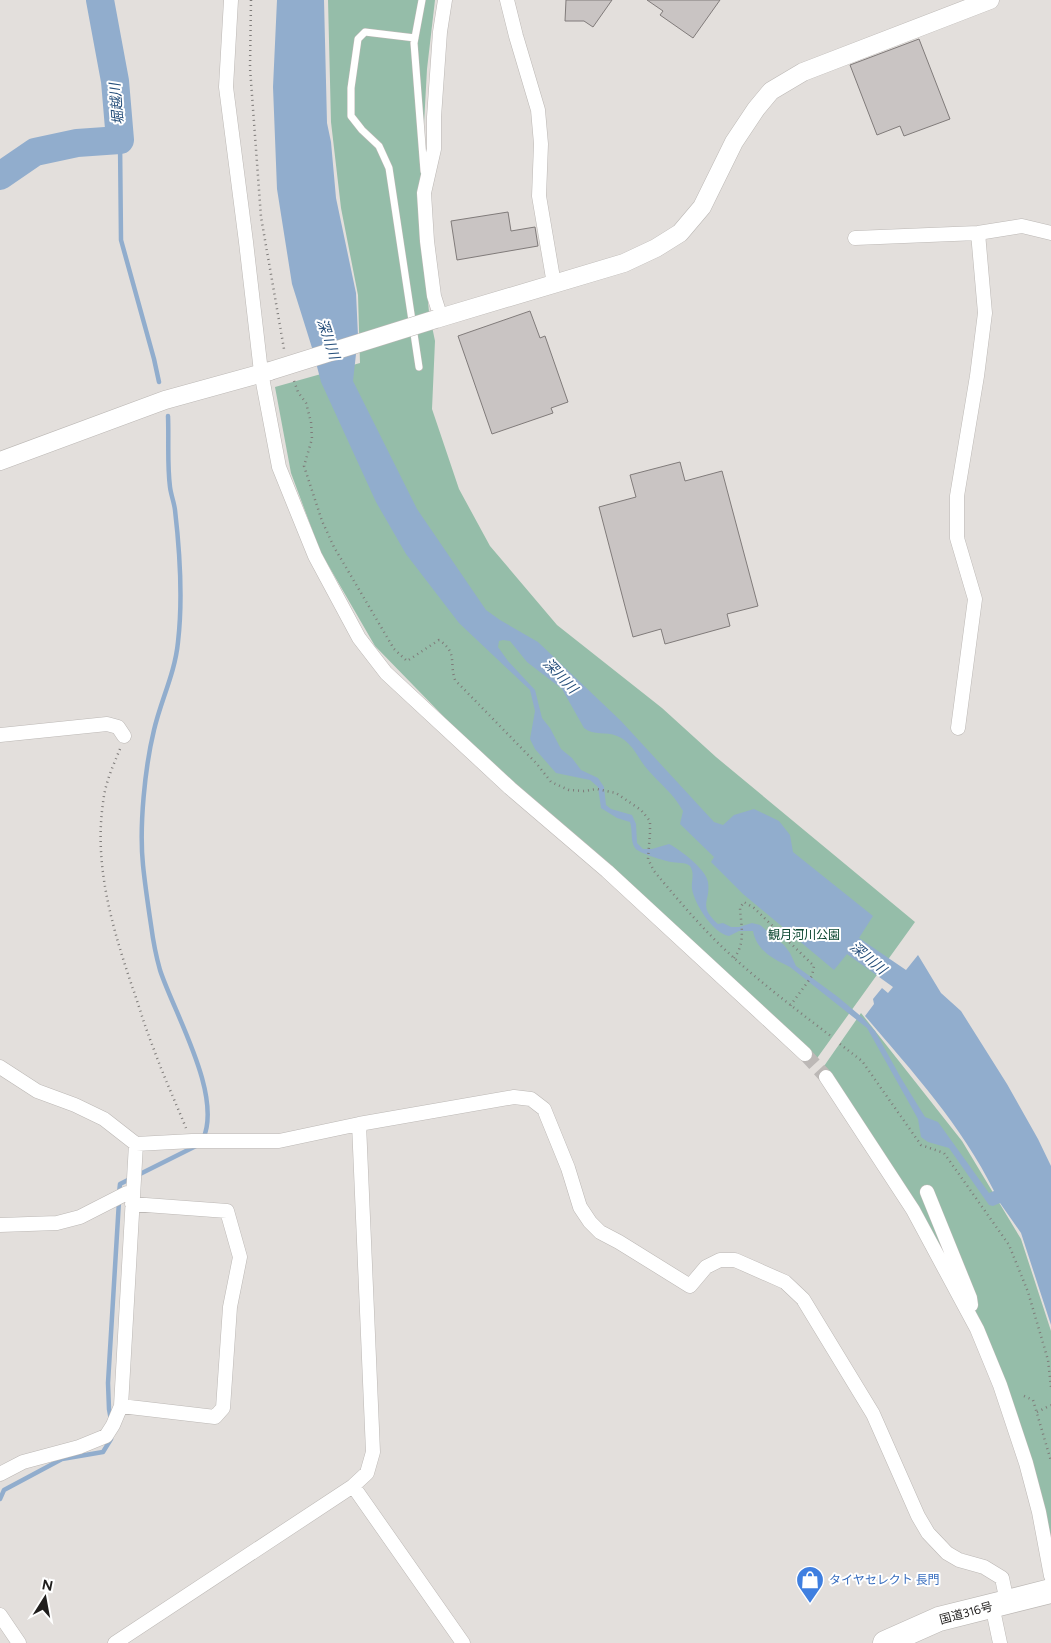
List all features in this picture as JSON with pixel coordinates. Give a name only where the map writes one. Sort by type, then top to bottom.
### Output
[{"type":"highway","name":"国道316号","points":[[885,1643],[939,1619],[1051,1591]]},
{"type":"street","points":[[231,0],[226,87],[246,242],[279,467],[315,556],[359,638],[386,673],[510,788],[607,871],[805,1054]]},
{"type":"street","points":[[438,319],[427,241],[424,193],[434,149],[439,42],[445,0]]},
{"type":"street","points":[[507,0],[538,110],[541,144],[539,196],[554,284]]},
{"type":"street","points":[[0,461],[166,400],[624,263],[656,248],[680,232],[702,207],[734,142],[756,109],[771,92],[803,72],[990,0]]},
{"type":"street","points":[[855,238],[978,233],[1022,226],[1051,232]]},
{"type":"street","points":[[958,728],[975,599],[958,538],[957,496],[977,376],[985,313],[978,233]]},
{"type":"street","points":[[0,735],[107,724],[118,727],[124,736]]},
{"type":"street","points":[[0,1067],[37,1091],[75,1105],[104,1119],[136,1144],[192,1141],[280,1141],[359,1124],[514,1097],[530,1099],[544,1109],[568,1168],[580,1207],[590,1222],[600,1232],[690,1286],[706,1267],[720,1260],[735,1260],[785,1282],[802,1298],[874,1414],[918,1516],[928,1533],[947,1553],[959,1560],[984,1567],[1002,1578],[1000,1643]]},
{"type":"street","points":[[826,1077],[914,1210],[969,1314],[1000,1385],[1026,1463],[1039,1512],[1051,1576]]},
{"type":"street","points":[[115,1643],[353,1486],[367,1473],[373,1452],[359,1124]]},
{"type":"street","points":[[0,1474],[23,1462],[79,1447],[106,1436],[121,1406],[136,1144]]},
{"type":"street","points":[[927,1192],[970,1298],[972,1307],[969,1314]]},
{"type":"street","points":[[0,1225],[56,1223],[80,1217],[127,1193],[132,1200],[227,1211],[240,1257],[230,1307],[223,1408],[215,1417],[121,1406]]},
{"type":"street","points":[[353,1486],[463,1643]]},
{"type":"street","points":[[0,1615],[19,1643]]},
{"type":"lane","points":[[422,0],[415,38],[425,186]]},
{"type":"lane","points":[[415,38],[365,32],[358,39],[351,88],[351,116],[378,146],[389,168],[419,367]]},
{"type":"path","points":[[251,0],[249,26],[250,68],[261,217],[285,358]]},
{"type":"path","points":[[293,380],[298,392],[306,403],[311,422],[312,439],[304,466],[322,521],[334,547],[394,649],[407,661],[439,640],[445,644],[452,656],[455,680],[537,764],[551,782],[569,790],[584,791],[597,789],[622,795],[641,810],[647,816],[651,826],[648,856],[654,871],[716,941],[734,958],[790,1006],[832,1037]]},
{"type":"path","points":[[124,736],[107,780],[103,803],[100,838],[102,872],[112,920],[123,959],[152,1046],[192,1141]]},
{"type":"path","points":[[734,958],[738,953],[743,932],[740,908],[744,902],[750,905],[814,966],[812,976],[790,1006]]},
{"type":"path","points":[[840,1044],[862,1061],[921,1145],[944,1153],[1008,1245],[1028,1292],[1048,1360],[1051,1387]]},
{"type":"path","points":[[1024,1396],[1033,1400],[1051,1461]]},
{"type":"path","points":[[1037,1412],[1051,1405]]},
{"type":"green space","name":"観月河川公園","points":[[328,0],[435,0],[427,69],[421,179],[418,199],[429,312],[435,341],[432,409],[459,489],[490,546],[557,625],[662,708],[716,757],[915,922],[815,1061],[727,976],[488,762],[375,646],[320,551],[291,473],[275,387],[360,363],[358,295],[341,208],[331,122]]},
{"type":"green space","points":[[861,1013],[962,1141],[1021,1239],[1051,1331],[1051,1543],[982,1329],[830,1079],[822,1069]]},
{"type":"water","name":"深川川","points":[[277,0],[324,0],[327,123],[331,142],[336,198],[356,293],[358,336],[353,381],[417,509],[486,610],[538,642],[621,721],[714,822],[723,825],[734,815],[754,809],[779,821],[790,835],[793,852],[873,916],[859,938],[906,970],[918,955],[941,993],[961,1011],[1007,1084],[1051,1166],[1051,1325],[1021,1233],[1000,1203],[993,1206],[989,1205],[949,1148],[928,1142],[921,1137],[918,1119],[867,1028],[790,967],[767,954],[758,944],[753,931],[739,931],[729,936],[717,930],[697,903],[692,889],[693,875],[690,866],[684,863],[671,862],[637,850],[633,842],[630,822],[617,818],[601,808],[598,787],[590,780],[556,773],[535,749],[530,739],[535,711],[530,690],[459,623],[406,554],[376,502],[321,382],[292,284],[277,189],[273,87]],"holes":[[[499,641],[510,641],[527,662],[562,689],[584,728],[592,732],[617,736],[631,746],[648,770],[671,794],[683,811],[680,824],[714,857],[711,862],[743,894],[834,970],[847,954],[893,987],[888,993],[882,988],[873,999],[874,1004],[865,1016],[918,1078],[952,1122],[994,1191],[989,1193],[938,1122],[925,1117],[875,1031],[863,1018],[796,966],[784,945],[760,925],[752,923],[731,927],[723,923],[718,924],[706,908],[708,889],[706,877],[679,850],[669,844],[652,849],[643,849],[637,843],[636,824],[632,815],[611,809],[606,805],[604,787],[598,778],[581,770],[572,758],[561,749],[550,728],[542,718],[535,690],[508,661],[498,647]]]},
{"type":"building","points":[[566,0],[612,0],[593,27],[584,21],[565,21]]},
{"type":"building","points":[[647,0],[720,0],[693,38],[660,15],[663,11]]},
{"type":"building","points":[[919,39],[950,119],[904,136],[900,126],[877,135],[850,65]]},
{"type":"building","points":[[508,212],[511,231],[535,227],[538,246],[457,260],[451,221]]},
{"type":"building","points":[[530,311],[540,338],[545,336],[568,402],[551,408],[553,413],[492,434],[458,336]]},
{"type":"building","points":[[680,462],[685,481],[722,471],[758,606],[727,614],[730,626],[665,644],[661,629],[633,637],[599,507],[636,497],[630,475]]},
{"type":"waterway","name":"堀越川","points":[[0,176],[35,152],[77,143],[120,140],[115,81],[100,0]]},
{"type":"waterway","points":[[120,140],[121,240],[159,382]]},
{"type":"waterway","points":[[168,416],[169,478],[175,510],[181,593],[180,626],[174,665],[157,719],[148,761],[142,815],[142,850],[148,902],[160,970],[194,1054],[207,1100],[207,1121],[203,1139]]},
{"type":"waterway","points":[[119,1193],[120,1184],[196,1146]]},
{"type":"waterway","points":[[111,1420],[108,1383],[119,1201]]},
{"type":"waterway","points":[[0,1499],[4,1490],[62,1459],[103,1452],[111,1439]]},
{"type":"tunnel","points":[[805,1054],[826,1077]]},
{"type":"place","name":"タイヤセレクト 長門","points":[[810,1604]]}]
